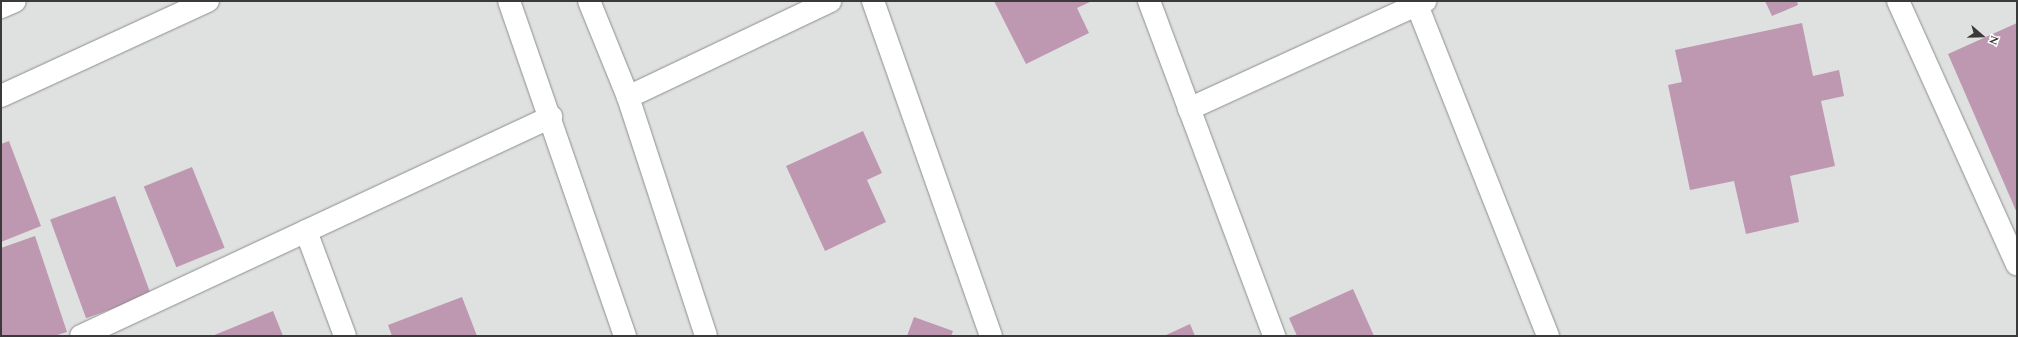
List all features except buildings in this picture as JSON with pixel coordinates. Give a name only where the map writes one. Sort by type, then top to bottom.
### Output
[{"type":"street","points":[[1,7],[15,1]]},
{"type":"street","points":[[1,96],[208,1]]},
{"type":"street","points":[[509,1],[551,117],[625,336]]},
{"type":"street","points":[[589,1],[628,97],[706,336]]},
{"type":"street","points":[[628,97],[830,1]]},
{"type":"street","points":[[873,1],[991,336]]},
{"type":"street","points":[[1149,1],[1274,336]]},
{"type":"street","points":[[1898,1],[2017,264]]},
{"type":"street","points":[[1189,109],[1421,3],[1548,336]]},
{"type":"street","points":[[81,336],[551,117]]},
{"type":"street","points":[[306,231],[345,336]]}]
